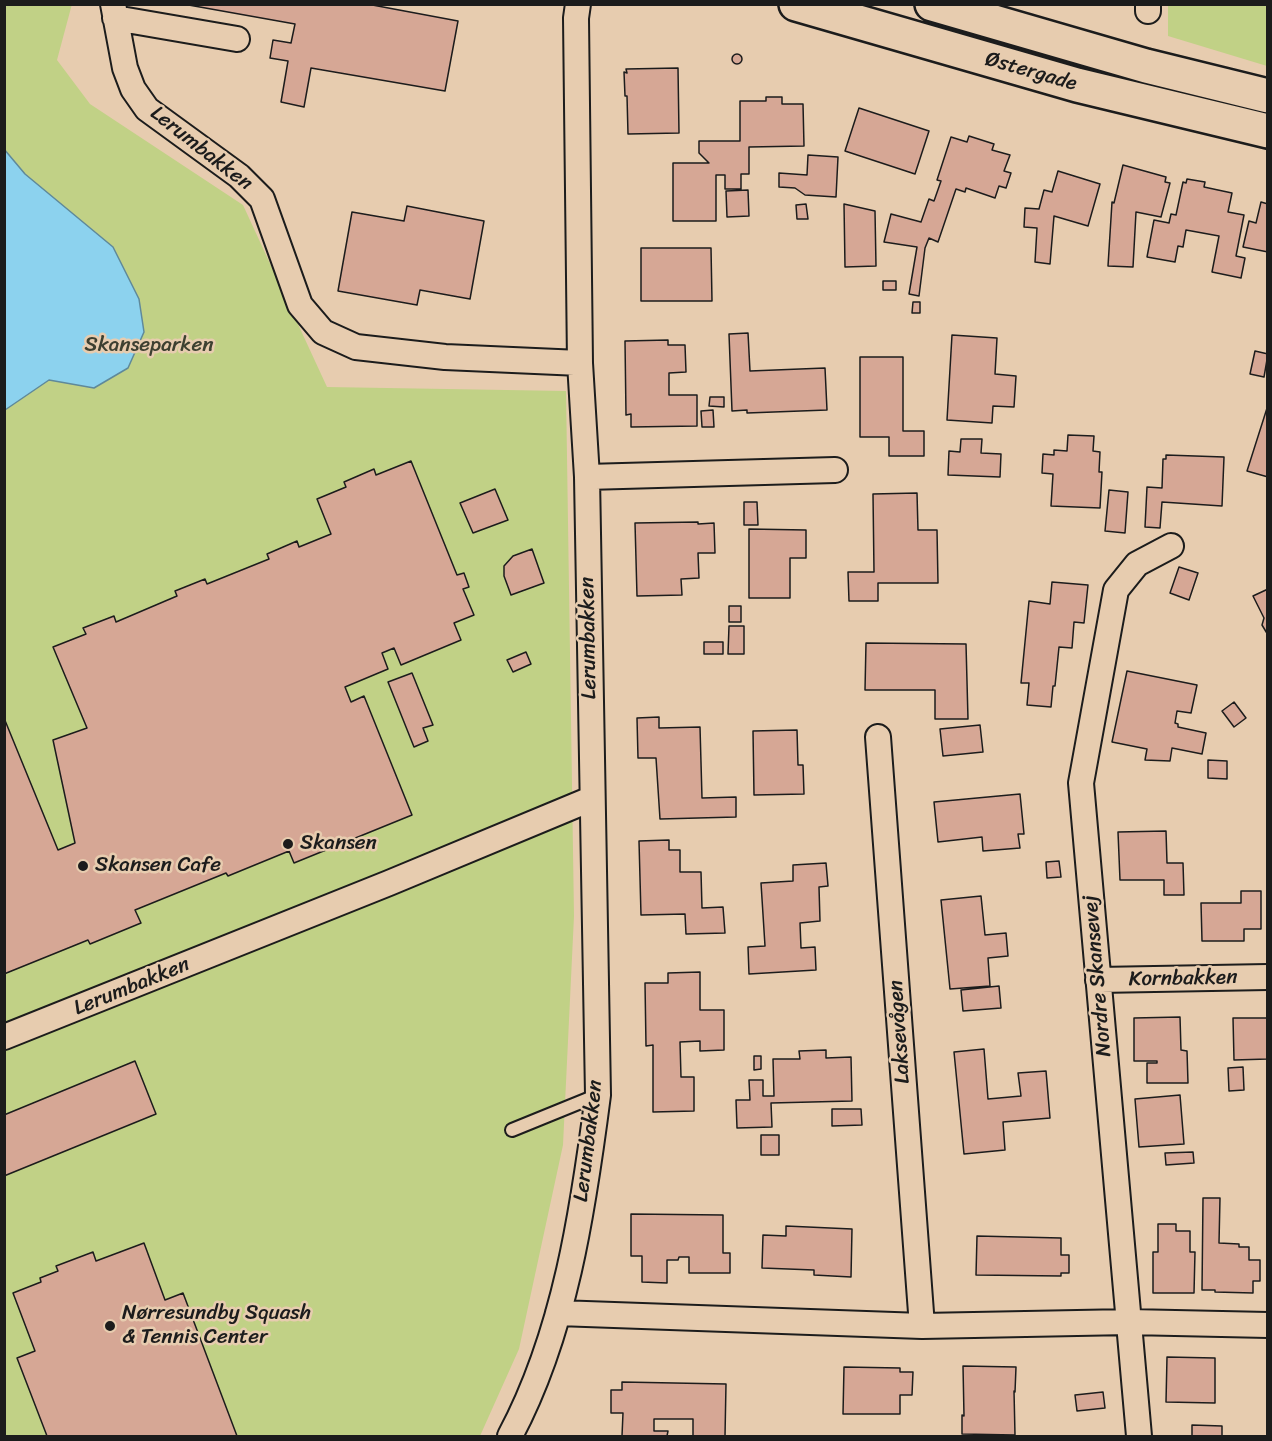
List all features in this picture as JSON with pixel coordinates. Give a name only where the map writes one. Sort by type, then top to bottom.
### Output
[{"type":"main road","name":"Østergade","points":[[796,4],[1077,85],[1268,131]]},
{"type":"main road","name":"Østergade","points":[[932,4],[1146,66],[1268,96]]},
{"type":"street","name":"Lerumbakken","points":[[510,1437],[523,1411],[558,1313],[584,1197],[598,1095],[587,477],[580,363],[576,18],[578,4]]},
{"type":"street","name":"Lerumbakken","points":[[237,39],[114,11],[125,68],[133,89],[147,109],[239,176],[262,199],[300,305],[322,332],[356,347],[445,357],[580,363]]},
{"type":"street","points":[[587,477],[835,470]]},
{"type":"street","name":"Nordre Skansevej","points":[[1139,1437],[1081,783],[1116,590],[1137,564],[1171,546]]},
{"type":"street","name":"Laksevågen","points":[[878,737],[922,1326]]},
{"type":"street","name":"Lerumbakken","points":[[4,1037],[422,870],[591,799]]},
{"type":"street","name":"Kornbakken","points":[[1098,980],[1268,977]]},
{"type":"street","points":[[558,1313],[922,1326],[1129,1322],[1268,1325]]},
{"type":"lane","points":[[512,1130],[598,1095]]},
{"type":"green space","name":"Skansen","points":[[72,4],[57,60],[90,104],[243,205],[327,387],[566,391],[574,916],[563,1145],[519,1349],[480,1436],[5,1436],[4,5]]},
{"type":"green space","points":[[1168,5],[1267,5],[1267,66],[1168,36]]},
{"type":"water","points":[[4,149],[25,174],[113,247],[139,299],[144,332],[128,368],[94,388],[49,380],[5,410]]},
{"type":"building","points":[[183,4],[367,4],[458,21],[445,91],[311,68],[304,107],[281,102],[288,61],[270,58],[273,40],[291,43],[295,24]]},
{"type":"building","points":[[737,54],[741,55],[741,63],[737,64],[733,63],[732,59],[733,55]]},
{"type":"building","points":[[678,68],[679,133],[628,134],[624,72],[627,73],[626,69]]},
{"type":"building","points":[[766,97],[782,97],[782,104],[803,104],[804,146],[749,147],[749,174],[741,174],[741,189],[725,189],[725,175],[716,175],[716,221],[673,221],[673,163],[709,163],[699,153],[699,141],[740,141],[740,101],[766,101]]},
{"type":"building","points":[[859,108],[929,131],[915,174],[845,151]]},
{"type":"building","points":[[969,136],[994,144],[992,150],[1010,155],[1004,171],[1011,173],[1006,188],[999,186],[995,198],[966,188],[965,192],[956,189],[938,242],[929,238],[925,248],[919,296],[909,294],[917,247],[884,242],[891,214],[921,222],[929,199],[934,201],[941,181],[937,180],[951,137],[967,142]]},
{"type":"building","points":[[808,155],[838,157],[836,197],[805,195],[795,188],[779,187],[779,173],[807,175]]},
{"type":"building","points":[[1123,165],[1166,177],[1165,182],[1170,183],[1161,217],[1136,212],[1133,267],[1108,266],[1112,202],[1114,203]]},
{"type":"building","points":[[1058,171],[1100,184],[1088,226],[1054,216],[1050,264],[1035,262],[1037,228],[1024,227],[1025,208],[1039,209],[1044,190],[1052,192]]},
{"type":"building","points":[[1187,179],[1205,182],[1204,187],[1232,193],[1228,212],[1244,215],[1236,256],[1245,258],[1241,278],[1212,272],[1219,236],[1186,230],[1183,247],[1178,246],[1175,262],[1147,257],[1154,220],[1169,223],[1171,214],[1176,215],[1183,182],[1186,183]]},
{"type":"building","points":[[748,190],[749,216],[727,217],[726,191]]},
{"type":"building","points":[[1261,202],[1268,204],[1268,252],[1243,247],[1249,221],[1256,223]]},
{"type":"building","points":[[806,204],[808,219],[797,219],[796,205]]},
{"type":"building","points":[[844,204],[875,211],[876,266],[845,267]]},
{"type":"building","points":[[407,206],[484,221],[470,299],[420,290],[417,305],[338,291],[352,212],[404,221]]},
{"type":"building","points":[[641,248],[711,248],[712,301],[641,301]]},
{"type":"building","points":[[883,281],[896,281],[896,290],[883,290]]},
{"type":"building","points":[[913,302],[920,302],[920,313],[912,313]]},
{"type":"building","points":[[748,333],[750,371],[825,368],[827,410],[747,413],[747,410],[732,411],[729,334]]},
{"type":"building","points":[[952,335],[997,338],[995,374],[1016,376],[1014,407],[993,406],[992,423],[947,420]]},
{"type":"building","points":[[668,340],[668,345],[685,345],[686,372],[669,373],[669,395],[697,395],[697,426],[631,427],[631,414],[626,415],[625,341]]},
{"type":"building","points":[[1255,351],[1268,354],[1264,377],[1250,374]]},
{"type":"building","points":[[860,357],[903,357],[903,431],[924,431],[924,456],[889,456],[889,437],[860,437]]},
{"type":"building","points":[[710,397],[724,397],[724,407],[709,406]]},
{"type":"building","points":[[1268,405],[1268,477],[1247,471]]},
{"type":"building","points":[[713,410],[714,427],[702,427],[701,411]]},
{"type":"building","points":[[1068,435],[1094,436],[1093,451],[1100,452],[1099,472],[1102,472],[1100,508],[1051,506],[1053,474],[1042,473],[1043,454],[1054,455],[1054,450],[1067,451]]},
{"type":"building","points":[[961,439],[982,439],[981,453],[1001,454],[1000,477],[948,475],[949,451],[960,452]]},
{"type":"building","points":[[1166,455],[1224,457],[1222,506],[1162,502],[1160,528],[1145,527],[1147,487],[1162,488],[1163,459],[1166,459]]},
{"type":"building","points":[[411,461],[457,575],[464,573],[469,587],[463,589],[474,615],[454,623],[461,640],[401,665],[394,648],[382,653],[388,669],[345,687],[351,702],[364,696],[412,815],[294,863],[289,851],[228,876],[226,873],[135,910],[141,923],[90,944],[88,940],[4,974],[4,718],[58,850],[75,843],[53,740],[87,728],[53,647],[86,634],[83,628],[114,616],[116,622],[177,596],[175,591],[205,579],[207,584],[269,559],[267,554],[297,541],[299,547],[331,534],[317,499],[346,487],[344,482],[374,469],[376,475]]},
{"type":"building","points":[[495,489],[508,520],[473,533],[460,503]]},
{"type":"building","points":[[1109,490],[1128,492],[1125,533],[1105,531]]},
{"type":"building","points":[[917,493],[918,530],[937,530],[938,583],[878,583],[878,601],[849,601],[848,572],[874,572],[873,494]]},
{"type":"building","points":[[744,502],[757,502],[758,525],[744,525]]},
{"type":"building","points":[[698,522],[698,524],[714,523],[715,553],[698,553],[699,578],[681,579],[682,595],[637,596],[635,523]]},
{"type":"building","points":[[749,529],[806,530],[806,558],[790,558],[790,598],[749,598]]},
{"type":"building","points":[[532,549],[544,583],[511,595],[504,576],[504,566],[513,556]]},
{"type":"building","points":[[1179,567],[1198,573],[1189,600],[1170,593]]},
{"type":"building","points":[[1052,582],[1088,585],[1084,623],[1074,622],[1072,648],[1059,647],[1051,707],[1027,705],[1029,683],[1021,683],[1029,601],[1050,604]]},
{"type":"building","points":[[1268,589],[1268,635],[1262,625],[1264,618],[1253,596]]},
{"type":"building","points":[[729,606],[741,606],[741,622],[729,622]]},
{"type":"building","points":[[729,626],[744,626],[744,654],[728,654]]},
{"type":"building","points":[[704,642],[723,642],[723,654],[704,654]]},
{"type":"building","points":[[866,643],[966,644],[968,719],[935,719],[935,690],[865,690]]},
{"type":"building","points":[[526,652],[531,664],[513,672],[507,660]]},
{"type":"building","points":[[1127,671],[1197,685],[1191,713],[1177,711],[1175,723],[1178,727],[1206,733],[1202,754],[1172,748],[1170,761],[1145,760],[1147,749],[1112,742]]},
{"type":"building","points":[[412,673],[433,725],[423,728],[428,741],[414,747],[388,682]]},
{"type":"building","points":[[1234,702],[1246,718],[1234,727],[1222,711]]},
{"type":"building","points":[[659,717],[659,728],[700,727],[702,798],[736,797],[736,817],[660,819],[656,758],[638,758],[637,718]]},
{"type":"building","points":[[980,725],[983,752],[943,756],[940,729]]},
{"type":"building","points":[[797,730],[798,765],[803,765],[804,794],[754,795],[753,731]]},
{"type":"building","points":[[1208,760],[1227,761],[1227,779],[1208,778]]},
{"type":"building","points":[[1020,794],[1024,834],[1018,834],[1020,848],[983,851],[982,837],[938,842],[934,802]]},
{"type":"building","points":[[1166,831],[1167,863],[1183,863],[1184,895],[1164,895],[1164,880],[1120,880],[1118,832]]},
{"type":"building","points":[[669,840],[669,850],[680,850],[680,872],[701,872],[702,908],[723,907],[725,933],[686,934],[685,914],[641,915],[639,841]]},
{"type":"building","points":[[1059,861],[1061,877],[1047,878],[1046,862]]},
{"type":"building","points":[[826,863],[828,886],[819,887],[820,921],[800,923],[801,948],[815,947],[816,970],[749,974],[748,947],[765,946],[761,883],[793,881],[793,865]]},
{"type":"building","points":[[1241,891],[1261,891],[1261,929],[1244,929],[1244,941],[1202,941],[1201,903],[1241,903]]},
{"type":"building","points":[[981,896],[985,935],[1006,933],[1008,956],[988,958],[990,986],[950,989],[941,900]]},
{"type":"building","points":[[700,972],[700,1010],[724,1010],[724,1050],[700,1051],[700,1041],[680,1042],[681,1077],[694,1077],[694,1111],[653,1112],[653,1045],[646,1046],[645,983],[668,983],[668,973]]},
{"type":"building","points":[[999,986],[1001,1008],[963,1011],[961,990]]},
{"type":"building","points":[[1180,1017],[1181,1050],[1187,1051],[1188,1083],[1147,1083],[1147,1063],[1157,1063],[1157,1061],[1134,1061],[1134,1018]]},
{"type":"building","points":[[1233,1018],[1268,1018],[1268,1059],[1234,1060]]},
{"type":"building","points":[[984,1049],[988,1099],[1021,1096],[1018,1073],[1046,1071],[1050,1118],[1003,1122],[1005,1150],[964,1154],[954,1052]]},
{"type":"building","points":[[826,1050],[826,1058],[851,1057],[852,1101],[771,1103],[772,1127],[737,1128],[736,1100],[750,1100],[749,1080],[763,1080],[763,1096],[774,1096],[773,1059],[800,1059],[799,1051]]},
{"type":"building","points":[[754,1056],[761,1056],[761,1069],[754,1070]]},
{"type":"building","points":[[135,1061],[156,1114],[4,1176],[4,1115]]},
{"type":"building","points":[[1243,1067],[1244,1090],[1229,1091],[1228,1068]]},
{"type":"building","points":[[1180,1095],[1184,1144],[1139,1147],[1135,1099]]},
{"type":"building","points":[[832,1109],[861,1109],[862,1125],[832,1126]]},
{"type":"building","points":[[761,1135],[779,1135],[779,1155],[761,1155]]},
{"type":"building","points":[[1193,1152],[1194,1163],[1166,1165],[1165,1153]]},
{"type":"building","points":[[1203,1198],[1220,1198],[1219,1243],[1249,1247],[1249,1260],[1260,1260],[1260,1281],[1253,1281],[1253,1293],[1202,1290]]},
{"type":"building","points":[[631,1214],[723,1215],[723,1253],[730,1253],[730,1273],[689,1273],[689,1257],[679,1257],[678,1260],[667,1260],[667,1283],[642,1282],[642,1256],[631,1256]]},
{"type":"building","points":[[1158,1224],[1176,1224],[1176,1231],[1190,1231],[1190,1252],[1195,1252],[1194,1293],[1153,1293],[1153,1252],[1158,1252]]},
{"type":"building","points":[[786,1226],[852,1229],[851,1277],[814,1275],[814,1270],[762,1268],[763,1235],[786,1236]]},
{"type":"building","points":[[977,1236],[1061,1238],[1061,1255],[1069,1255],[1069,1273],[1061,1273],[1061,1276],[976,1275]]},
{"type":"building","name":"Nørresundby Squash & Tennis Center","points":[[144,1243],[165,1300],[183,1293],[237,1436],[47,1436],[17,1358],[35,1351],[13,1293],[41,1282],[40,1278],[58,1271],[56,1266],[93,1252],[96,1261]]},
{"type":"building","points":[[1167,1357],[1215,1358],[1215,1403],[1166,1402]]},
{"type":"building","points":[[963,1366],[1016,1367],[1015,1435],[962,1434]]},
{"type":"building","points":[[844,1367],[900,1368],[900,1372],[913,1372],[912,1395],[900,1395],[900,1414],[843,1414]]},
{"type":"building","points":[[622,1382],[726,1384],[725,1436],[693,1436],[693,1419],[654,1419],[654,1431],[668,1431],[667,1436],[622,1436],[623,1413],[611,1413],[611,1390],[622,1390]]},
{"type":"building","points":[[1103,1392],[1105,1408],[1077,1411],[1075,1395]]},
{"type":"building","points":[[1192,1425],[1222,1426],[1222,1436],[1192,1436]]},
{"type":"place","name":"Skansen","points":[[288,844]]},
{"type":"place","name":"Skansen Cafe","points":[[83,866]]},
{"type":"place","name":"Nørresundby Squash & Tennis Center","points":[[110,1326]]},
{"type":"park label","name":"Skanseparken","points":[[149,346]]}]
